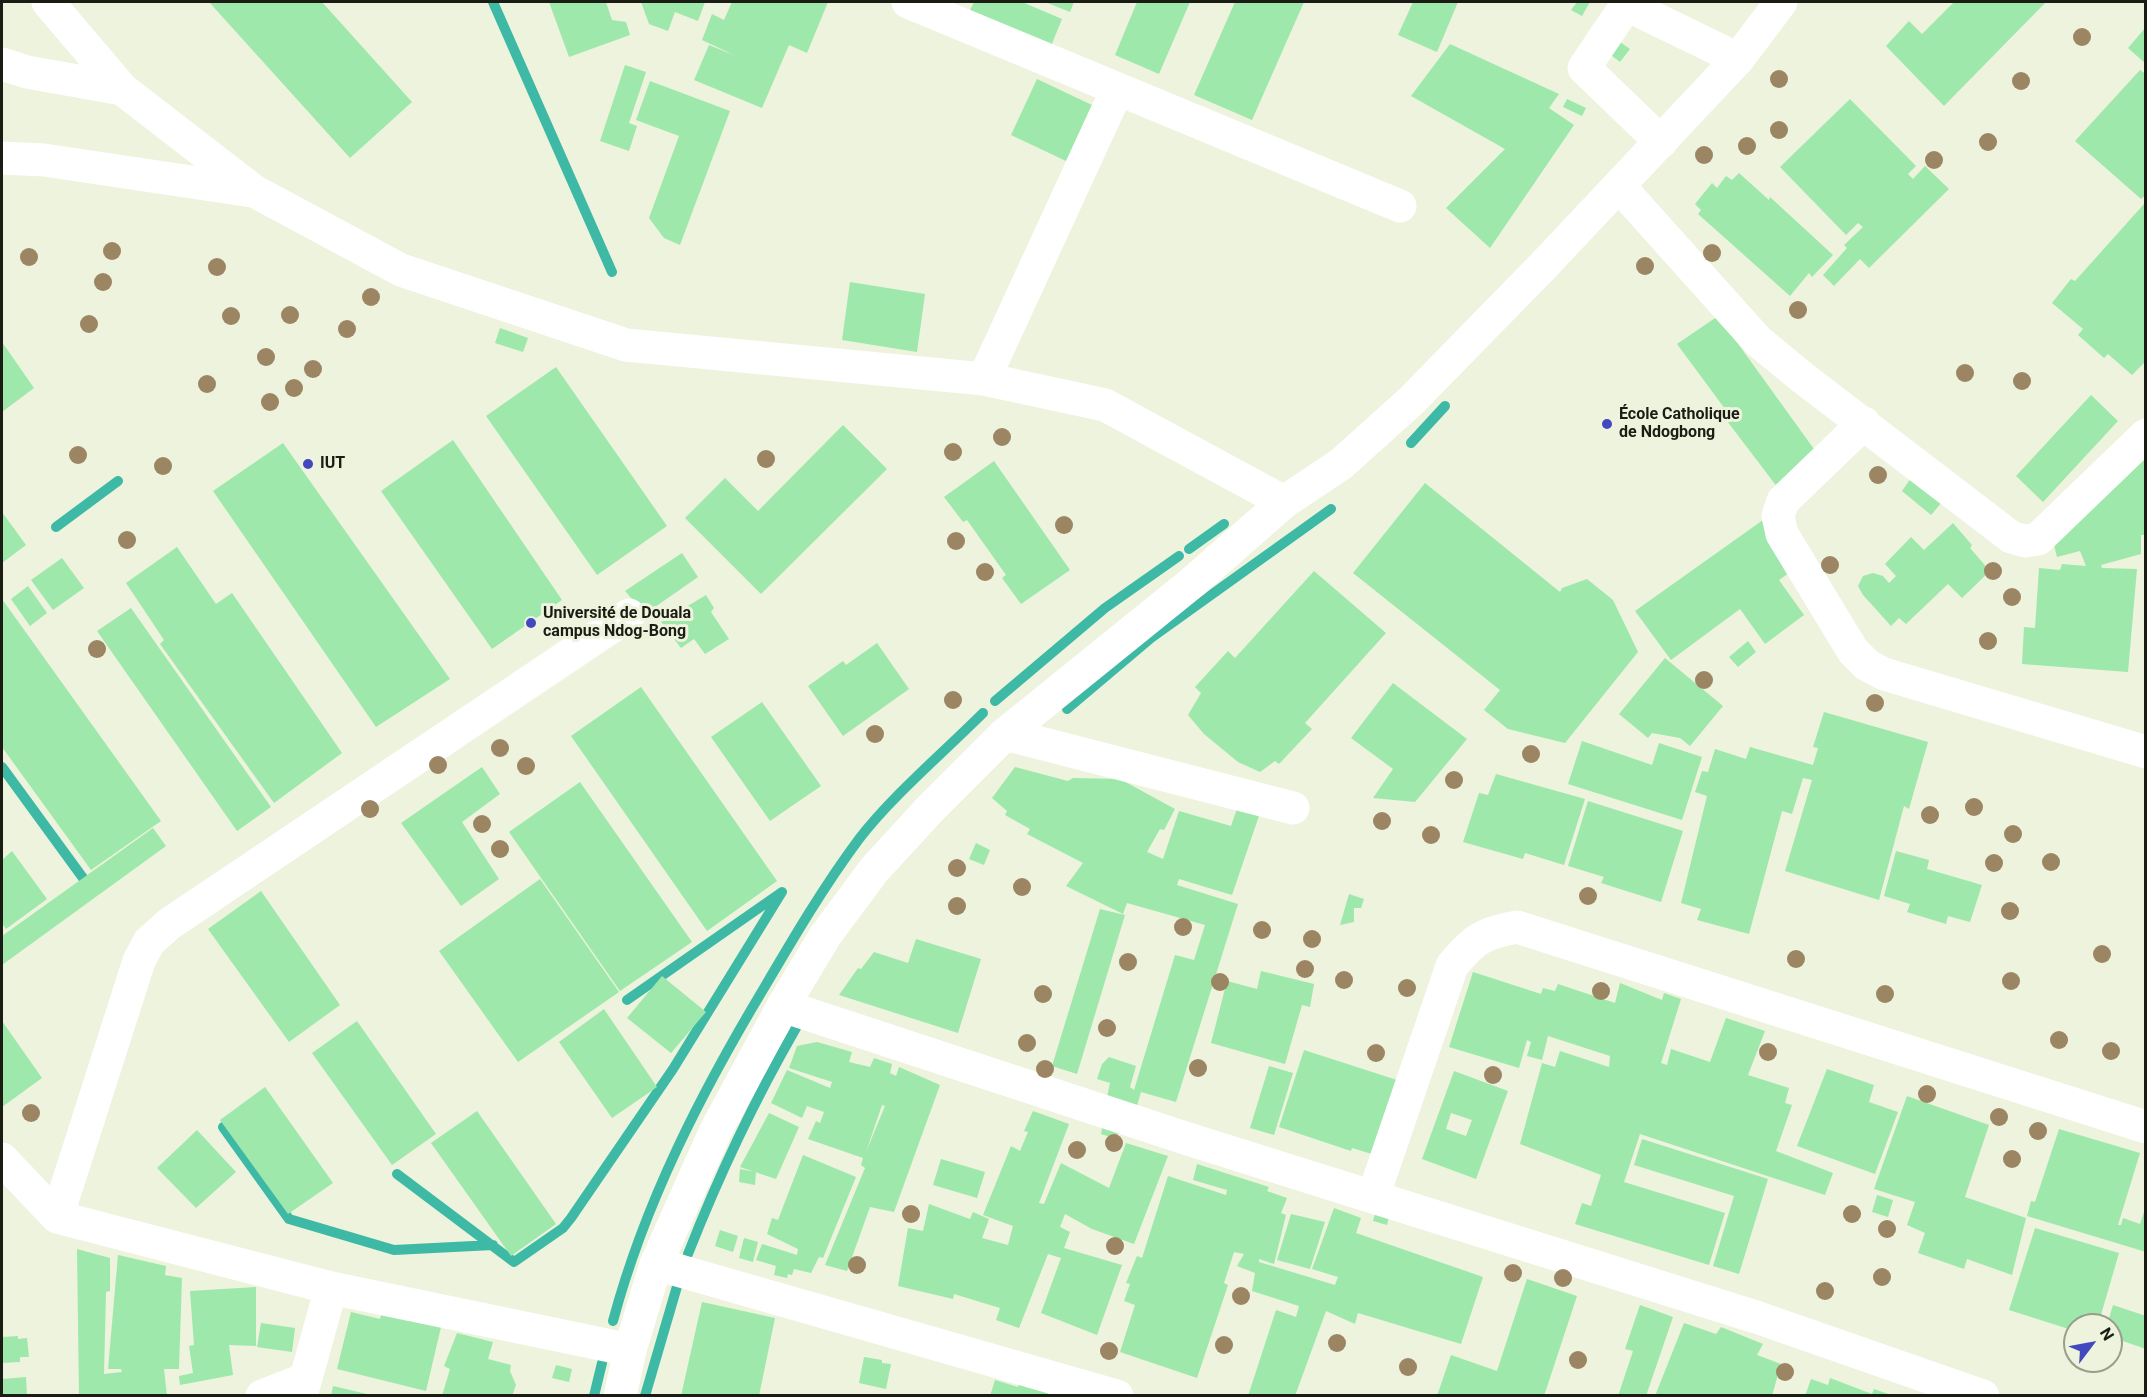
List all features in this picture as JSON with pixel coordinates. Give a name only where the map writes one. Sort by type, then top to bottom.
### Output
[{"type":"street","points":[[48,2],[122,89],[254,191],[401,270],[626,345],[984,379],[1105,405],[1284,502]]},
{"type":"street","points":[[908,2],[1400,206]]},
{"type":"street","points":[[620,1395],[630,1350],[656,1264],[716,1130],[783,1006],[825,936],[874,870],[930,809],[1005,734],[1193,582],[1284,502],[1341,464],[1411,400],[1619,186],[1738,59],[1778,2]]},
{"type":"street","points":[[1661,142],[1584,68],[1623,10],[1635,9],[1738,59]]},
{"type":"street","points":[[2,64],[27,72],[122,89]]},
{"type":"street","points":[[984,379],[1117,90]]},
{"type":"street","points":[[2,158],[44,160],[254,191]]},
{"type":"street","points":[[1619,186],[1758,341],[2011,537],[2025,542],[2038,539],[2145,435]]},
{"type":"street","points":[[1864,423],[1783,501],[1778,516],[1782,534],[1853,651],[1866,665],[1884,674],[2145,752]]},
{"type":"street","points":[[57,1217],[139,961],[149,942],[169,924],[629,615]]},
{"type":"street","points":[[1005,734],[1293,808]]},
{"type":"street","points":[[1373,1197],[1452,966],[1470,944],[1489,932],[1517,927],[2145,1127]]},
{"type":"street","points":[[783,1006],[1373,1197],[1756,1317],[1983,1395]]},
{"type":"street","points":[[2,1159],[57,1217],[331,1288],[630,1350]]},
{"type":"street","points":[[656,1264],[1117,1395]]},
{"type":"street","points":[[262,1395],[303,1387],[331,1288]]},
{"type":"building","points":[[209,2],[322,2],[412,102],[350,158]]},
{"type":"building","points":[[549,2],[606,2],[612,20],[626,22],[630,35],[569,57]]},
{"type":"building","points":[[641,2],[705,2],[698,21],[675,12],[668,31],[649,24]]},
{"type":"building","points":[[732,2],[828,2],[807,53],[789,45],[762,108],[694,80],[709,45],[736,56],[702,40],[712,14],[724,20]]},
{"type":"building","points":[[974,2],[1022,2],[1062,19],[1049,51],[967,16]]},
{"type":"building","points":[[1045,2],[1074,2],[1070,12]]},
{"type":"building","points":[[1137,2],[1190,2],[1159,74],[1115,55]]},
{"type":"building","points":[[1235,2],[1304,2],[1252,120],[1194,95]]},
{"type":"building","points":[[1413,2],[1458,2],[1437,52],[1398,35]]},
{"type":"building","points":[[1577,2],[1590,2],[1582,16],[1571,10]]},
{"type":"building","points":[[1954,2],[2046,2],[1944,106],[1886,46],[1909,21],[1922,34]]},
{"type":"building","points":[[2146,27],[2146,64],[2128,48]]},
{"type":"building","points":[[1620,42],[1630,49],[1620,62],[1611,55]]},
{"type":"building","points":[[1450,44],[1559,94],[1549,108],[1574,125],[1490,248],[1446,208],[1505,149],[1411,96]]},
{"type":"building","points":[[625,65],[646,72],[629,123],[637,126],[629,151],[600,141]]},
{"type":"building","points":[[2140,70],[2146,74],[2146,195],[2141,199],[2075,141]]},
{"type":"building","points":[[1037,79],[1092,105],[1066,161],[1011,135]]},
{"type":"building","points":[[650,81],[730,111],[680,245],[664,238],[649,218],[679,136],[636,120]]},
{"type":"building","points":[[1567,99],[1586,108],[1582,116],[1563,107]]},
{"type":"building","points":[[1850,99],[1916,166],[1908,174],[1913,179],[1925,166],[1949,189],[1869,268],[1860,259],[1834,286],[1823,275],[1847,248],[1844,245],[1863,227],[1858,223],[1846,235],[1780,167]]},
{"type":"building","points":[[1739,173],[1769,200],[1770,197],[1833,255],[1812,277],[1809,273],[1790,296],[1698,214],[1701,210],[1695,204],[1712,183],[1717,188],[1726,176],[1732,180]]},
{"type":"building","points":[[2144,204],[2146,361],[2132,375],[2108,354],[2104,358],[2078,335],[2083,329],[2052,303],[2071,279],[2075,281]]},
{"type":"building","points":[[850,282],[925,294],[917,352],[842,340]]},
{"type":"building","points":[[1718,316],[1819,456],[1778,488],[1724,417],[1728,413],[1677,344]]},
{"type":"building","points":[[500,328],[528,338],[523,352],[495,343]]},
{"type":"building","points":[[2,342],[34,388],[2,412]]},
{"type":"building","points":[[556,367],[667,526],[597,575],[486,416]]},
{"type":"building","points":[[2091,395],[2118,421],[2043,502],[2016,476]]},
{"type":"building","points":[[843,425],[887,469],[761,594],[685,518],[725,478],[758,511]]},
{"type":"building","points":[[453,440],[562,600],[492,649],[381,491]]},
{"type":"building","points":[[283,443],[450,679],[376,727],[213,491]]},
{"type":"building","points":[[2146,458],[2146,535],[2141,535],[2141,554],[2101,565],[2102,568],[2137,569],[2128,672],[2022,664],[2024,627],[2035,628],[2039,568],[2060,570],[2062,564],[2086,566],[2080,551],[2057,557],[2054,545]]},
{"type":"building","points":[[994,461],[1070,570],[1021,604],[1002,578],[1006,575],[967,520],[963,522],[944,497]]},
{"type":"building","points":[[1911,478],[1942,502],[1931,515],[1902,491]]},
{"type":"building","points":[[1425,483],[1560,592],[1562,588],[1587,579],[1613,600],[1638,652],[1565,743],[1508,729],[1484,710],[1500,690],[1353,573]]},
{"type":"building","points":[[2,512],[26,545],[2,563]]},
{"type":"building","points":[[1763,520],[1796,568],[1779,580],[1804,615],[1765,644],[1740,609],[1671,660],[1635,611]]},
{"type":"building","points":[[1953,523],[1990,571],[1962,598],[1948,584],[1906,624],[1899,618],[1891,626],[1863,595],[1858,586],[1863,576],[1873,573],[1883,576],[1889,583],[1896,576],[1885,564],[1911,537],[1924,550]]},
{"type":"building","points":[[177,547],[216,604],[232,593],[342,753],[274,803],[160,644],[164,640],[126,583]]},
{"type":"building","points":[[682,553],[698,577],[645,614],[625,591]]},
{"type":"building","points":[[62,558],[84,588],[53,610],[31,580]]},
{"type":"building","points":[[1314,571],[1386,633],[1305,723],[1312,729],[1279,764],[1275,761],[1260,772],[1238,762],[1204,734],[1188,715],[1201,693],[1195,687],[1228,651],[1235,658]]},
{"type":"building","points":[[28,586],[47,613],[30,626],[11,599]]},
{"type":"building","points":[[706,595],[714,608],[711,612],[729,639],[705,654],[694,639],[681,648],[661,622]]},
{"type":"building","points":[[2,599],[161,821],[91,870],[2,747]]},
{"type":"building","points":[[131,608],[271,807],[237,831],[97,631]]},
{"type":"building","points":[[1748,641],[1756,652],[1738,667],[1729,657]]},
{"type":"building","points":[[877,643],[909,689],[843,736],[808,686],[843,661],[846,665]]},
{"type":"building","points":[[1665,658],[1723,706],[1690,746],[1680,738],[1652,733],[1648,738],[1619,714]]},
{"type":"building","points":[[1393,683],[1467,739],[1415,802],[1373,798],[1393,769],[1351,738]]},
{"type":"building","points":[[641,687],[777,881],[707,931],[571,736]]},
{"type":"building","points":[[762,702],[821,786],[770,821],[711,737]]},
{"type":"building","points":[[1824,712],[1928,742],[1909,809],[1904,806],[1879,900],[1785,871],[1812,780],[1803,778],[1792,814],[1782,811],[1749,934],[1697,920],[1701,909],[1681,903],[1707,796],[1695,792],[1702,771],[1708,772],[1715,749],[1746,759],[1750,747],[1813,765],[1818,748],[1813,747]]},
{"type":"building","points":[[1582,741],[1652,765],[1659,743],[1702,757],[1682,820],[1568,784]]},
{"type":"building","points":[[482,767],[500,794],[462,822],[499,879],[461,906],[401,823]]},
{"type":"building","points":[[1015,767],[1068,781],[1073,778],[1120,779],[1175,809],[1164,830],[1160,829],[1147,852],[1163,859],[1179,811],[1231,826],[1238,806],[1261,810],[1232,895],[1179,879],[1177,885],[1238,904],[1176,1102],[1141,1092],[1136,1109],[1107,1097],[1110,1083],[1097,1079],[1102,1064],[1109,1057],[1136,1066],[1130,1087],[1134,1090],[1175,955],[1194,960],[1205,925],[1127,903],[1123,914],[1066,886],[1083,863],[1027,834],[1030,829],[1005,815],[1007,811],[992,798]]},
{"type":"building","points":[[1496,774],[1585,799],[1564,865],[1525,853],[1523,859],[1463,842],[1479,793],[1488,795]]},
{"type":"building","points":[[580,782],[692,942],[620,991],[509,832]]},
{"type":"building","points":[[1588,801],[1683,831],[1661,902],[1601,883],[1604,877],[1568,866]]},
{"type":"building","points":[[153,828],[166,846],[2,965],[2,936]]},
{"type":"building","points":[[976,843],[990,850],[984,865],[969,859]]},
{"type":"building","points":[[12,851],[47,899],[6,929],[2,923],[2,860]]},
{"type":"building","points":[[1896,851],[1929,860],[1927,869],[1982,885],[1970,922],[1948,916],[1946,924],[1907,912],[1910,904],[1884,896]]},
{"type":"building","points":[[540,879],[619,992],[518,1062],[439,951]]},
{"type":"building","points":[[261,891],[340,1005],[289,1042],[208,929]]},
{"type":"building","points":[[1349,894],[1364,899],[1361,908],[1354,908],[1354,922],[1340,925]]},
{"type":"building","points":[[1100,909],[1125,915],[1077,1074],[1052,1066]]},
{"type":"building","points":[[916,939],[981,959],[958,1033],[839,995],[858,968],[861,969],[874,952],[908,963]]},
{"type":"building","points":[[1261,971],[1314,984],[1310,1007],[1302,1005],[1285,1064],[1211,1043],[1227,981],[1257,989]]},
{"type":"building","points":[[1473,972],[1541,994],[1543,988],[1555,991],[1558,984],[1615,1003],[1620,983],[1662,1000],[1664,993],[1681,999],[1661,1063],[1667,1065],[1671,1049],[1710,1062],[1726,1018],[1765,1031],[1748,1075],[1789,1088],[1785,1103],[1792,1105],[1776,1151],[1833,1173],[1825,1195],[1640,1134],[1624,1182],[1725,1213],[1709,1265],[1575,1224],[1582,1203],[1591,1206],[1601,1175],[1520,1144],[1542,1063],[1555,1067],[1560,1051],[1609,1067],[1610,1056],[1548,1036],[1542,1060],[1527,1056],[1531,1042],[1527,1040],[1519,1068],[1449,1047]]},
{"type":"building","points":[[662,976],[706,1012],[671,1053],[627,1018]]},
{"type":"building","points":[[604,1009],[657,1087],[612,1118],[559,1042]]},
{"type":"building","points":[[2,1021],[42,1078],[2,1107]]},
{"type":"building","points":[[357,1021],[436,1134],[392,1165],[312,1053]]},
{"type":"building","points":[[817,1042],[852,1052],[849,1062],[870,1067],[874,1058],[892,1064],[890,1073],[896,1076],[899,1067],[940,1085],[894,1212],[870,1207],[847,1271],[825,1265],[865,1168],[861,1165],[863,1158],[808,1139],[816,1121],[820,1123],[824,1112],[807,1106],[802,1118],[771,1103],[787,1070],[830,1088],[832,1082],[789,1068],[797,1046]],"holes":[[[882,1105],[885,1106],[866,1152]]]},
{"type":"building","points":[[1304,1050],[1400,1081],[1375,1155],[1352,1148],[1351,1151],[1279,1127]]},
{"type":"building","points":[[1269,1066],[1293,1073],[1274,1135],[1250,1128]]},
{"type":"building","points":[[1827,1069],[1874,1085],[1869,1102],[1898,1112],[1875,1174],[1797,1146]]},
{"type":"building","points":[[1454,1071],[1508,1091],[1476,1179],[1422,1159]],"holes":[[[1451,1113],[1472,1120],[1466,1136],[1446,1129]]]},
{"type":"building","points":[[265,1087],[333,1183],[288,1214],[220,1120]]},
{"type":"building","points":[[1907,1096],[1989,1125],[1965,1197],[2026,1218],[2012,1275],[1967,1259],[1964,1269],[1918,1253],[1925,1233],[1907,1225],[1915,1202],[1874,1189]]},
{"type":"building","points":[[477,1111],[556,1224],[511,1256],[431,1143]]},
{"type":"building","points":[[1033,1111],[1069,1124],[1039,1203],[1044,1204],[1061,1163],[1109,1188],[1126,1143],[1168,1156],[1134,1244],[1092,1229],[1065,1214],[1060,1227],[1070,1232],[1064,1248],[1122,1265],[1097,1335],[1041,1313],[1061,1258],[1048,1254],[1019,1328],[996,1320],[1000,1308],[954,1294],[953,1299],[898,1286],[908,1228],[923,1231],[929,1204],[970,1219],[973,1212],[989,1219],[982,1238],[1008,1245],[1013,1226],[983,1215],[1011,1146],[1020,1151],[1028,1132],[1024,1131]]},
{"type":"building","points":[[769,1113],[799,1127],[776,1179],[740,1167]]},
{"type":"building","points":[[1103,1123],[1119,1127],[1117,1139],[1101,1134]]},
{"type":"building","points":[[2059,1129],[2140,1153],[2118,1225],[2121,1225],[2123,1218],[2140,1224],[2146,1206],[2146,1252],[2027,1216],[2031,1201],[2035,1202]]},
{"type":"building","points":[[197,1130],[236,1172],[196,1208],[157,1168]]},
{"type":"building","points":[[1642,1139],[1768,1179],[1739,1274],[1713,1266],[1734,1196],[1634,1165]]},
{"type":"building","points":[[803,1155],[856,1177],[823,1258],[819,1257],[811,1273],[794,1269],[792,1275],[788,1274],[787,1278],[774,1275],[776,1266],[756,1260],[762,1244],[797,1255],[798,1249],[767,1234],[772,1218],[778,1220]]},
{"type":"building","points":[[941,1159],[985,1172],[977,1198],[933,1185]]},
{"type":"building","points":[[1197,1164],[1269,1187],[1267,1191],[1287,1198],[1281,1213],[1286,1215],[1274,1264],[1259,1259],[1259,1262],[1335,1285],[1338,1277],[1312,1269],[1334,1208],[1361,1218],[1356,1233],[1483,1277],[1461,1344],[1358,1313],[1355,1324],[1326,1311],[1295,1396],[1248,1396],[1276,1310],[1296,1317],[1299,1306],[1252,1291],[1255,1273],[1237,1266],[1244,1254],[1234,1252],[1224,1283],[1228,1285],[1197,1378],[1120,1352],[1135,1305],[1124,1301],[1130,1284],[1126,1283],[1137,1256],[1142,1258],[1168,1176],[1226,1195],[1227,1190],[1193,1180]]},
{"type":"building","points":[[740,1169],[756,1172],[755,1185],[739,1182]]},
{"type":"building","points":[[1877,1195],[1893,1200],[1888,1217],[1872,1212]]},
{"type":"building","points":[[1378,1202],[1392,1205],[1387,1225],[1373,1221]]},
{"type":"building","points":[[1291,1214],[1325,1222],[1310,1269],[1277,1260]]},
{"type":"building","points":[[2035,1228],[2119,1253],[2102,1313],[2063,1313],[2063,1327],[2009,1310]]},
{"type":"building","points":[[720,1230],[738,1236],[733,1252],[715,1246]]},
{"type":"building","points":[[744,1238],[758,1242],[753,1262],[739,1258]]},
{"type":"building","points":[[77,1249],[110,1258],[110,1291],[106,1292],[104,1374],[122,1372],[121,1369],[108,1369],[118,1255],[166,1266],[165,1275],[182,1278],[179,1369],[164,1369],[167,1396],[79,1396]]},
{"type":"building","points":[[1527,1279],[1577,1296],[1544,1396],[1437,1396],[1451,1355],[1497,1371]]},
{"type":"building","points":[[256,1287],[256,1346],[229,1345],[233,1375],[180,1385],[179,1376],[193,1373],[189,1346],[194,1345],[190,1291]]},
{"type":"building","points":[[702,1302],[775,1318],[759,1396],[681,1396]]},
{"type":"building","points":[[1640,1305],[1673,1317],[1646,1396],[1618,1396],[1633,1351],[1625,1349]]},
{"type":"building","points":[[2113,1305],[2146,1316],[2146,1349],[2123,1341],[2123,1313],[2111,1313]]},
{"type":"building","points":[[351,1312],[380,1319],[382,1312],[441,1327],[426,1391],[337,1369]]},
{"type":"building","points":[[261,1323],[295,1328],[292,1352],[257,1347]]},
{"type":"building","points":[[1684,1323],[1716,1334],[1721,1327],[1763,1344],[1757,1355],[1781,1364],[1772,1396],[1655,1396]]},
{"type":"building","points":[[457,1333],[493,1342],[488,1359],[511,1365],[510,1371],[516,1385],[512,1396],[442,1396],[450,1369],[444,1366]]},
{"type":"building","points":[[18,1336],[18,1339],[27,1338],[29,1357],[20,1357],[20,1362],[2,1363],[2,1337]]},
{"type":"building","points":[[864,1357],[891,1364],[886,1389],[859,1383]]},
{"type":"building","points":[[556,1365],[572,1369],[569,1382],[552,1378]]},
{"type":"building","points":[[26,1377],[27,1396],[2,1396],[2,1379]]},
{"type":"building","points":[[1830,1378],[1872,1394],[1874,1389],[1894,1396],[1805,1396],[1811,1379],[1828,1385]]},
{"type":"building","points":[[1020,1379],[1049,1389],[1047,1396],[990,1396],[995,1380],[1018,1387]]},
{"type":"building","points":[[333,1386],[371,1395],[371,1396],[331,1396]]},
{"type":"waterway","points":[[493,2],[612,272]]},
{"type":"waterway","points":[[1411,443],[1445,406]]},
{"type":"waterway","points":[[56,527],[118,481]]},
{"type":"waterway","points":[[1067,709],[1151,638],[1331,509]]},
{"type":"waterway","points":[[1189,549],[1224,524]]},
{"type":"waterway","points":[[995,701],[1105,608],[1179,556]]},
{"type":"waterway","points":[[613,1321],[641,1234],[677,1149],[718,1068],[798,931],[834,875],[872,823],[983,713]]},
{"type":"waterway","points":[[2,767],[83,878]]},
{"type":"waterway","points":[[397,1174],[514,1262],[563,1228],[673,1069],[782,892],[627,1000]]},
{"type":"waterway","points":[[688,1254],[738,1139],[796,1028]]},
{"type":"waterway","points":[[223,1127],[289,1219],[394,1250],[493,1245]]},
{"type":"waterway","points":[[645,1396],[678,1283]]},
{"type":"waterway","points":[[594,1396],[602,1363]]},
{"type":"place","name":"École Catholique de Ndogbong","points":[[1607,424]]},
{"type":"place","name":"IUT","points":[[308,464]]},
{"type":"place","name":"Université de Douala campus Ndog-Bong","points":[[531,623]]}]
